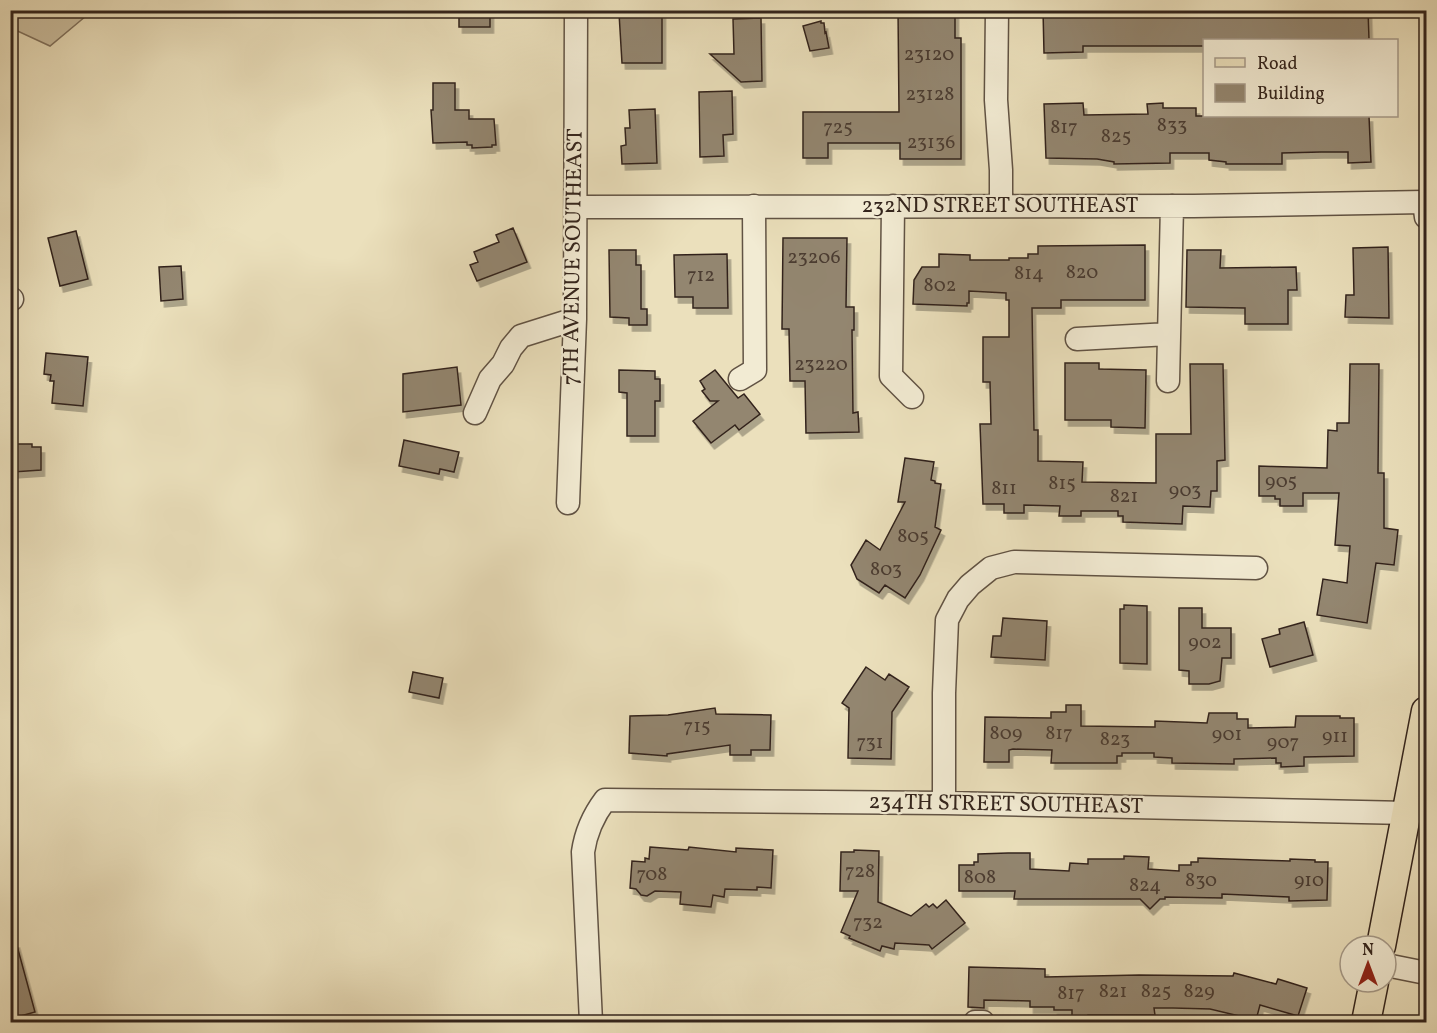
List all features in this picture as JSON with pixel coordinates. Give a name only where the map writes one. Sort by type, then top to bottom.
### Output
[{"type":"main road","points":[[1383,934],[1407,813],[1423,752],[1426,711]]},
{"type":"main road","points":[[1366,1023],[1372,994]]},
{"type":"street","name":"7TH AVENUE SOUTHEAST","points":[[568,503],[575,319],[576,10]]},
{"type":"street","points":[[997,10],[996,100],[1001,205]]},
{"type":"street","name":"232ND STREET SOUTHEAST","points":[[576,207],[1001,205],[1425,209]]},
{"type":"street","points":[[740,379],[755,370],[754,206]]},
{"type":"street","points":[[892,206],[891,376],[912,397]]},
{"type":"street","points":[[1168,381],[1172,206]]},
{"type":"street","points":[[475,413],[490,379],[521,336],[575,319]]},
{"type":"street","points":[[1077,339],[1169,334]]},
{"type":"street","points":[[944,802],[947,620],[958,598],[991,568],[1014,562],[1256,568]]},
{"type":"street","name":"234TH STREET SOUTHEAST","points":[[591,1023],[583,852],[585,838],[593,816],[605,800],[944,802],[1407,813]]},
{"type":"street","points":[[1398,968],[1426,974]]},
{"type":"street","points":[[975,1022],[983,1023]]},
{"type":"shaded area","points":[[11,10],[92,11],[50,46],[11,28]]},
{"type":"building","points":[[459,10],[490,10],[490,27],[459,27]]},
{"type":"building","points":[[898,10],[955,10],[955,38],[961,38],[961,159],[900,159],[900,143],[828,143],[828,158],[803,158],[803,112],[899,112]]},
{"type":"building","points":[[1043,10],[1368,10],[1369,39],[1203,39],[1203,46],[1083,46],[1083,52],[1044,53]]},
{"type":"building","points":[[619,13],[662,13],[662,63],[622,63]]},
{"type":"building","points":[[761,18],[762,81],[741,82],[710,54],[734,54],[733,19]]},
{"type":"building","points":[[821,21],[824,23],[829,48],[810,51],[803,26]]},
{"type":"building","points":[[433,83],[455,83],[455,110],[469,110],[469,119],[494,119],[496,145],[472,148],[472,145],[467,145],[467,142],[433,143],[431,110],[433,110]]},
{"type":"building","points":[[732,91],[733,134],[723,135],[724,156],[700,157],[699,92]]},
{"type":"building","points":[[1083,103],[1084,115],[1148,114],[1147,104],[1163,103],[1163,108],[1196,108],[1196,116],[1203,117],[1369,117],[1371,162],[1348,163],[1348,152],[1282,153],[1282,164],[1226,164],[1226,162],[1209,160],[1209,153],[1170,153],[1170,163],[1114,164],[1114,162],[1097,159],[1046,158],[1044,104]]},
{"type":"building","points":[[655,109],[657,163],[622,164],[621,146],[626,145],[625,128],[630,128],[629,110]]},
{"type":"building","points":[[513,228],[527,262],[477,281],[470,265],[478,262],[474,252],[499,242],[496,235]]},
{"type":"building","points":[[76,231],[88,279],[60,286],[48,238]]},
{"type":"building","points":[[783,238],[847,238],[846,307],[854,307],[853,413],[858,412],[859,432],[806,433],[805,381],[790,381],[789,329],[782,329]]},
{"type":"building","points":[[1145,245],[1145,300],[1061,300],[1061,308],[1032,308],[1034,430],[1038,430],[1038,461],[1083,462],[1082,482],[1156,483],[1156,434],[1191,434],[1190,364],[1223,364],[1225,460],[1217,461],[1217,491],[1211,491],[1210,507],[1183,506],[1182,524],[1123,522],[1123,516],[1118,516],[1118,511],[1081,511],[1081,516],[1059,516],[1060,506],[1024,505],[1024,513],[1004,513],[1004,504],[983,504],[980,424],[991,424],[990,382],[983,382],[983,337],[1009,337],[1009,300],[1006,300],[1006,293],[969,291],[967,306],[913,304],[914,280],[922,267],[939,267],[939,254],[970,255],[970,260],[1009,260],[1009,258],[1028,258],[1028,254],[1038,254],[1038,246]]},
{"type":"building","points":[[1388,247],[1389,318],[1345,317],[1346,295],[1354,295],[1353,248]]},
{"type":"building","points":[[609,250],[636,250],[636,265],[641,265],[641,309],[647,309],[647,325],[629,325],[629,318],[610,317]]},
{"type":"building","points":[[1187,250],[1221,250],[1220,268],[1296,267],[1297,290],[1288,290],[1288,324],[1245,324],[1245,308],[1186,307]]},
{"type":"building","points":[[727,254],[728,308],[693,308],[693,297],[675,297],[674,255]]},
{"type":"building","points":[[181,266],[183,299],[161,301],[159,267]]},
{"type":"building","points":[[46,353],[88,357],[83,406],[52,403],[54,381],[50,381],[51,375],[44,374]]},
{"type":"building","points":[[1065,363],[1099,363],[1099,369],[1146,370],[1145,428],[1111,427],[1111,420],[1065,420]]},
{"type":"building","points":[[1350,364],[1379,364],[1378,473],[1384,473],[1384,528],[1398,530],[1394,565],[1376,563],[1367,623],[1317,615],[1323,579],[1347,583],[1350,546],[1335,545],[1339,493],[1303,493],[1303,506],[1280,506],[1280,499],[1275,499],[1275,496],[1259,496],[1259,466],[1327,468],[1328,430],[1337,431],[1337,423],[1349,423]]},
{"type":"building","points":[[457,367],[461,405],[403,412],[403,374]]},
{"type":"building","points":[[619,370],[655,371],[655,379],[660,379],[660,401],[655,401],[655,436],[627,436],[627,393],[619,392]]},
{"type":"building","points":[[715,370],[738,398],[744,394],[760,414],[739,430],[735,425],[711,443],[693,421],[718,401],[710,401],[702,391],[705,389],[700,381]]},
{"type":"building","points":[[404,440],[459,452],[454,472],[440,469],[439,474],[399,466]]},
{"type":"building","points":[[13,444],[32,444],[32,447],[41,447],[41,470],[13,472]]},
{"type":"building","points":[[905,458],[934,462],[931,480],[941,484],[935,527],[941,530],[920,575],[905,598],[885,585],[879,593],[857,579],[851,565],[866,540],[880,550],[905,502],[898,502]]},
{"type":"building","points":[[1124,605],[1147,606],[1147,664],[1120,663],[1120,609],[1124,609]]},
{"type":"building","points":[[1179,608],[1202,608],[1202,628],[1231,628],[1231,658],[1222,658],[1220,681],[1209,684],[1189,684],[1189,671],[1179,670]]},
{"type":"building","points":[[1003,618],[1047,621],[1045,660],[991,657],[993,636],[1001,636]]},
{"type":"building","points":[[1304,622],[1313,655],[1270,667],[1262,639],[1280,634],[1279,629]]},
{"type":"building","points":[[866,667],[885,680],[889,674],[909,687],[892,712],[891,759],[848,758],[849,708],[842,703]]},
{"type":"building","points":[[413,672],[443,678],[439,698],[409,692]]},
{"type":"building","points":[[1066,705],[1081,705],[1081,726],[1155,727],[1155,721],[1207,723],[1209,713],[1237,713],[1237,719],[1248,719],[1248,728],[1295,727],[1296,716],[1354,718],[1354,756],[1304,757],[1304,766],[1281,767],[1281,763],[1276,763],[1276,758],[1234,759],[1234,764],[1172,763],[1172,758],[1154,757],[1154,753],[1122,753],[1122,756],[1117,756],[1117,763],[1051,763],[1052,750],[1013,749],[1009,750],[1009,762],[984,762],[985,717],[1051,718],[1051,712],[1066,712]]},
{"type":"building","points":[[715,708],[716,714],[771,715],[770,750],[751,750],[751,755],[730,755],[730,745],[667,754],[667,756],[629,753],[630,716],[668,715]]},
{"type":"building","points":[[650,847],[688,850],[689,847],[736,852],[736,848],[773,850],[771,888],[725,889],[724,897],[713,895],[711,907],[680,904],[681,892],[655,891],[647,896],[641,895],[636,889],[630,888],[632,861],[645,862],[645,858],[649,859]]},
{"type":"building","points":[[854,850],[879,851],[878,902],[911,916],[926,904],[929,907],[933,904],[937,908],[946,900],[965,923],[932,949],[929,945],[895,943],[894,949],[882,946],[880,951],[849,938],[850,936],[841,932],[858,891],[840,891],[841,852],[854,852]]},
{"type":"building","points":[[1030,853],[1030,869],[1069,871],[1070,863],[1088,864],[1088,859],[1124,859],[1124,856],[1149,857],[1148,869],[1179,871],[1179,865],[1191,865],[1191,862],[1198,862],[1198,858],[1290,861],[1290,859],[1328,862],[1327,900],[1289,901],[1289,897],[1222,894],[1222,898],[1165,897],[1150,909],[1140,899],[1014,899],[1015,891],[959,891],[959,865],[974,865],[974,862],[978,862],[978,854]]},
{"type":"building","points":[[16,942],[35,1012],[17,1017],[10,993],[10,943]]},
{"type":"building","points":[[969,967],[1045,969],[1045,977],[1233,976],[1234,973],[1276,984],[1278,979],[1307,988],[1298,1016],[1260,1005],[1256,1020],[1210,1009],[1173,1008],[1154,1008],[1155,1015],[1072,1017],[1072,1010],[1030,1007],[1030,1001],[984,1000],[984,1008],[968,1007]]}]
